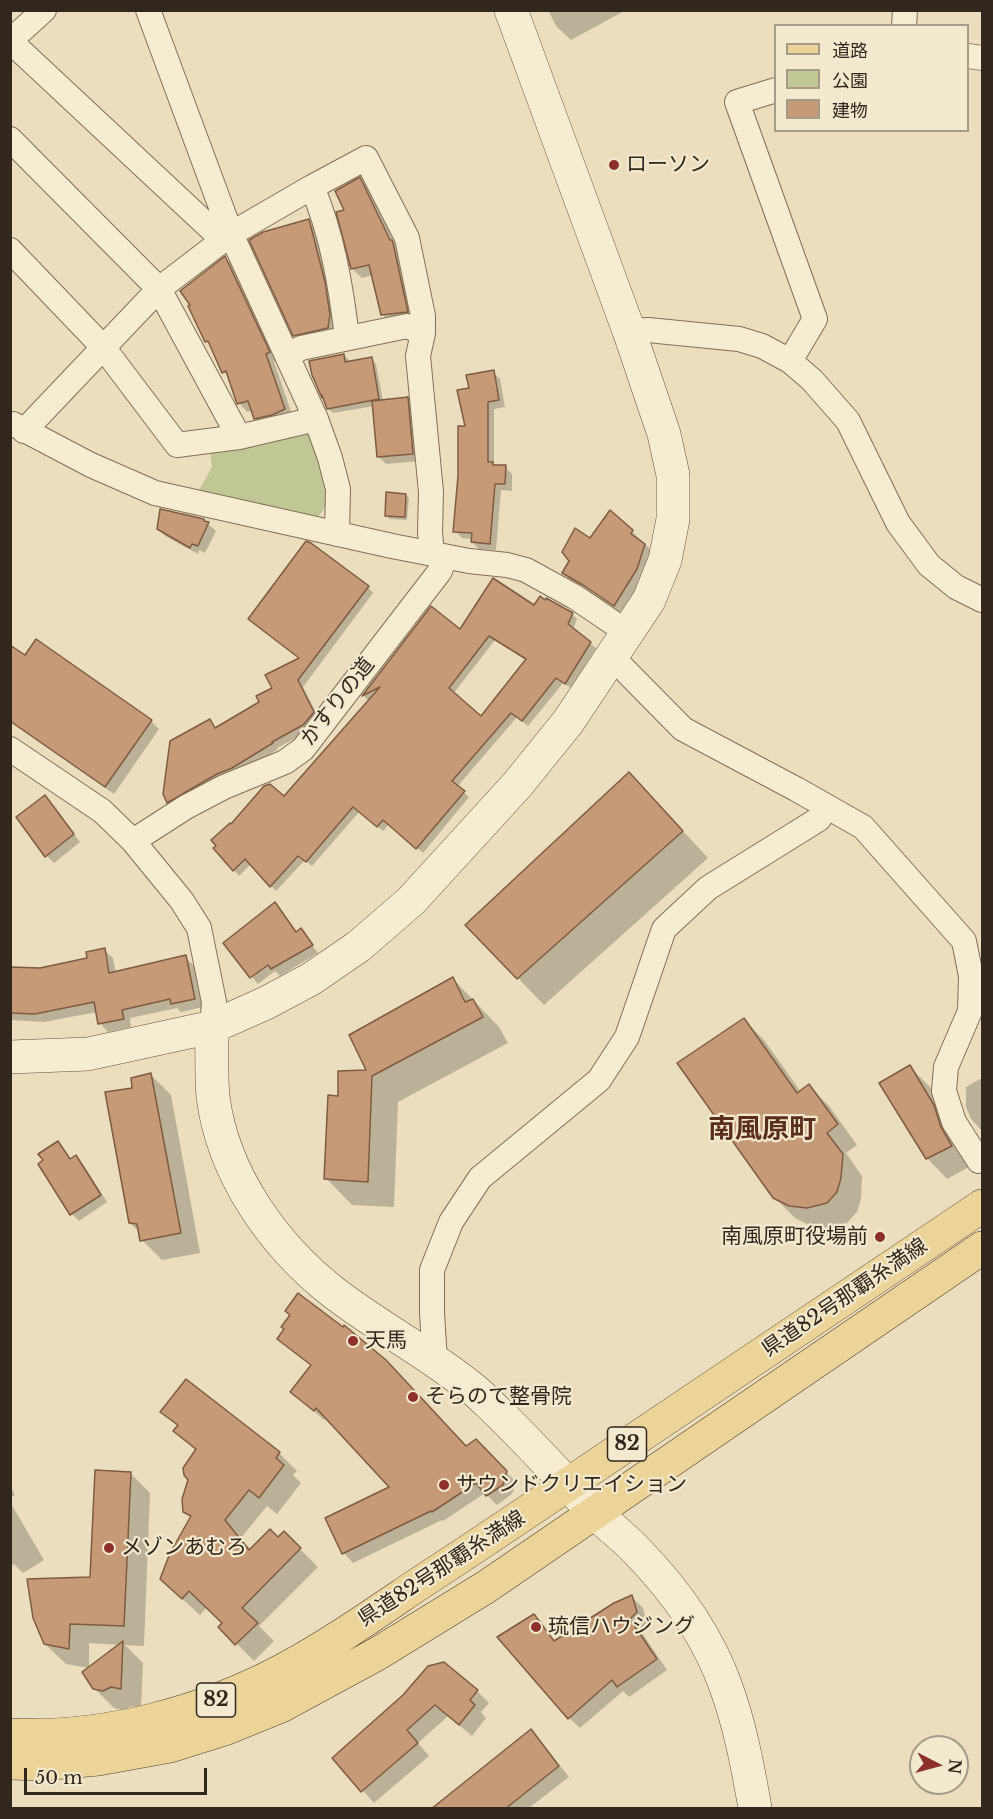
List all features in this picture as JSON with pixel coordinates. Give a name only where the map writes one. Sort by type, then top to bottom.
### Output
[{"type":"main road","name":"県道82号那覇糸満線","points":[[10,1735],[36,1736],[97,1732],[149,1721],[228,1696],[287,1668],[353,1628],[982,1206]]},
{"type":"main road","name":"県道82号那覇糸満線","points":[[10,1763],[42,1764],[98,1759],[170,1746],[227,1728],[281,1706],[377,1654],[486,1587],[982,1248]]},
{"type":"street","points":[[44,10],[10,41],[227,237]]},
{"type":"street","points":[[148,10],[227,237],[316,419],[338,489],[338,534]]},
{"type":"street","points":[[10,1056],[88,1054],[212,1027],[266,1003],[311,979],[359,946],[411,901],[517,785],[568,722],[649,600],[664,560],[673,519],[673,475],[664,434],[629,331],[511,10]]},
{"type":"street","points":[[774,91],[737,102],[815,319],[790,361]]},
{"type":"street","points":[[10,139],[159,288],[239,437]]},
{"type":"street","points":[[438,555],[430,532],[430,480],[419,373],[418,356],[423,333],[423,316],[407,238],[366,158],[227,237],[159,288],[103,347],[17,427],[91,465],[155,493],[438,555],[507,565],[526,570],[575,597],[620,645],[683,729],[863,827],[964,941],[971,976],[970,1011],[946,1066],[944,1090],[954,1122],[979,1161],[982,1159]]},
{"type":"street","points":[[312,187],[319,201],[335,266],[344,308],[347,337]]},
{"type":"street","points":[[10,250],[103,347],[177,445],[239,437],[316,419]]},
{"type":"street","points":[[287,356],[301,348],[407,326],[423,333]]},
{"type":"street","points":[[629,331],[648,330],[739,339],[762,346],[790,361],[812,380],[848,421],[898,523],[929,565],[956,587],[982,600]]},
{"type":"street","name":"かすりの道","points":[[133,841],[224,786],[285,762],[303,749],[440,571],[438,555]]},
{"type":"street","points":[[10,749],[102,812],[133,841],[182,901],[199,928],[214,1002],[213,1097],[219,1125],[240,1182],[258,1212],[280,1242],[333,1292],[474,1390],[541,1455],[595,1513],[637,1550],[685,1608],[709,1648],[726,1687],[755,1809]]},
{"type":"street","points":[[435,1361],[432,1270],[451,1222],[480,1178],[599,1080],[627,1037],[664,929],[708,888],[819,819],[826,806]]},
{"type":"green space","points":[[302,433],[313,435],[324,478],[327,500],[318,517],[306,517],[197,494],[212,467],[210,450]]},
{"type":"building","points":[[360,177],[392,240],[408,312],[381,315],[369,265],[351,269],[336,212],[344,210],[335,191]]},
{"type":"building","points":[[309,219],[325,282],[330,315],[328,328],[293,336],[249,240],[263,232]]},
{"type":"building","points":[[225,256],[270,352],[266,354],[285,409],[272,415],[254,419],[248,401],[237,404],[226,371],[222,373],[208,341],[205,342],[188,306],[190,305],[180,291]]},
{"type":"building","points":[[344,354],[345,362],[372,357],[379,399],[327,409],[312,375],[309,361]]},
{"type":"building","points":[[494,370],[499,400],[488,402],[488,462],[493,462],[493,465],[506,465],[505,484],[495,484],[490,544],[471,542],[472,533],[453,532],[458,476],[458,426],[465,426],[457,390],[469,388],[466,375]]},
{"type":"building","points":[[408,397],[413,454],[377,457],[372,401]]},
{"type":"building","points":[[386,492],[406,494],[405,517],[385,516]]},
{"type":"building","points":[[160,509],[209,522],[198,546],[192,544],[190,548],[157,529]]},
{"type":"building","points":[[610,510],[633,530],[631,534],[645,544],[637,569],[614,606],[562,573],[569,561],[562,552],[575,528],[590,538]]},
{"type":"building","points":[[306,541],[369,586],[298,680],[314,712],[303,725],[232,768],[217,774],[167,803],[163,794],[170,741],[210,719],[215,728],[259,702],[256,696],[272,688],[265,675],[299,658],[248,619]]},
{"type":"building","points":[[493,578],[534,605],[540,596],[573,613],[568,624],[591,642],[565,684],[556,678],[522,721],[511,713],[452,781],[465,791],[416,849],[383,820],[377,827],[353,807],[306,862],[298,856],[270,887],[245,859],[233,871],[213,848],[216,846],[211,840],[231,824],[264,786],[270,784],[284,796],[380,687],[362,696],[431,606],[460,629]],"holes":[[[489,636],[526,659],[481,716],[449,688]]]},
{"type":"building","points":[[36,639],[152,720],[105,787],[10,721],[10,645],[25,655]]},
{"type":"building","points":[[629,772],[683,831],[517,979],[465,925]]},
{"type":"building","points":[[45,795],[74,834],[45,857],[16,817]]},
{"type":"building","points":[[275,902],[296,932],[301,928],[313,945],[271,969],[268,965],[250,978],[223,943]]},
{"type":"building","points":[[105,948],[109,973],[186,955],[195,999],[171,1004],[170,999],[122,1010],[124,1019],[98,1024],[94,1002],[35,1014],[10,1013],[10,967],[40,968],[87,958],[86,952]]},
{"type":"building","points":[[453,977],[465,1002],[473,999],[483,1017],[372,1076],[368,1182],[324,1179],[328,1095],[338,1096],[338,1071],[366,1070],[349,1035]]},
{"type":"building","points":[[744,1018],[797,1093],[809,1084],[838,1124],[827,1133],[843,1154],[841,1178],[837,1192],[827,1203],[807,1208],[789,1206],[773,1198],[677,1063]]},
{"type":"building","points":[[910,1065],[934,1105],[941,1127],[952,1146],[926,1159],[879,1083]]},
{"type":"building","points":[[151,1073],[181,1233],[140,1241],[137,1224],[129,1223],[105,1092],[132,1088],[131,1078]]},
{"type":"building","points":[[58,1141],[70,1159],[76,1155],[101,1195],[70,1215],[38,1164],[43,1160],[38,1154]]},
{"type":"building","points":[[298,1293],[343,1327],[344,1325],[386,1360],[466,1446],[476,1439],[507,1471],[503,1485],[486,1496],[476,1483],[432,1512],[342,1554],[325,1518],[389,1487],[316,1408],[314,1411],[290,1392],[311,1365],[277,1339],[284,1329],[281,1327],[290,1315],[285,1311]]},
{"type":"building","points":[[186,1379],[280,1452],[276,1458],[284,1465],[259,1498],[249,1490],[225,1520],[249,1550],[270,1529],[278,1537],[284,1531],[301,1548],[242,1608],[258,1623],[235,1645],[218,1627],[222,1623],[189,1591],[182,1599],[160,1579],[170,1553],[191,1516],[183,1512],[182,1499],[188,1480],[183,1468],[196,1449],[173,1431],[178,1425],[160,1412]]},
{"type":"building","name":"メゾンあむろ","points":[[95,1470],[131,1472],[124,1626],[70,1624],[69,1649],[44,1644],[33,1618],[27,1579],[90,1577]]},
{"type":"building","points":[[632,1595],[637,1612],[630,1619],[657,1659],[617,1687],[612,1680],[568,1719],[497,1637],[534,1614],[554,1641],[614,1603]]},
{"type":"building","points":[[123,1641],[121,1689],[111,1687],[103,1691],[93,1689],[82,1672]]},
{"type":"building","points":[[444,1662],[478,1690],[470,1700],[475,1705],[459,1725],[435,1705],[407,1730],[418,1743],[361,1792],[332,1758],[403,1695],[428,1666]]},
{"type":"building","points":[[531,1729],[559,1766],[505,1809],[431,1809]]},
{"type":"place","name":"ローソン","points":[[614,165]]},
{"type":"place","name":"南風原町役場前","points":[[880,1237]]},
{"type":"place","name":"天馬","points":[[353,1341]]},
{"type":"place","name":"そらのて整骨院","points":[[413,1397]]},
{"type":"place","name":"サウンドクリエイション","points":[[444,1485]]},
{"type":"place","name":"メゾンあむろ","points":[[109,1548]]},
{"type":"place","name":"琉信ハウジング","points":[[536,1627]]},
{"type":"district","name":"南風原町","points":[[762,1130]]}]
